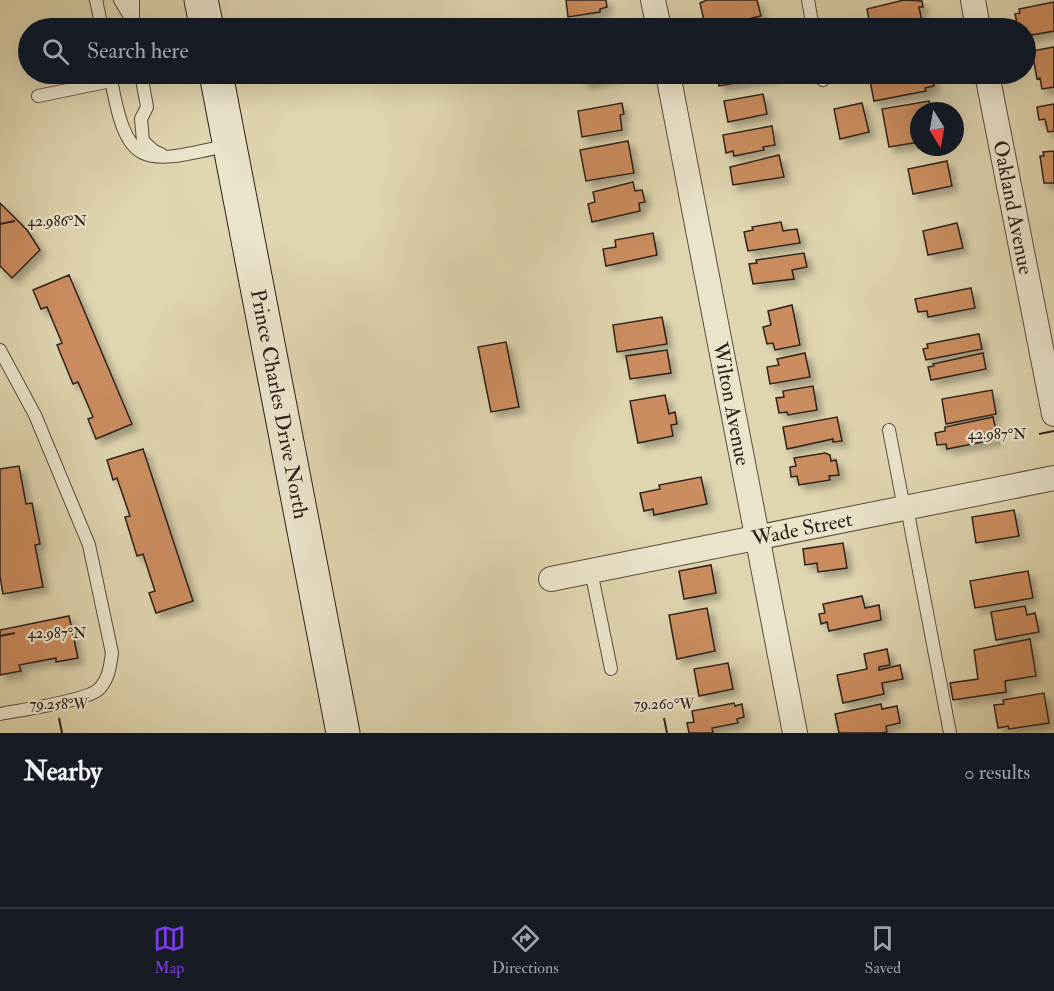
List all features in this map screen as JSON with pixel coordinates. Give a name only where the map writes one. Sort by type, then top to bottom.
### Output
[{"type":"main road","points":[[201,0],[205,18]]},
{"type":"main road","name":"Prince Charles Drive North","points":[[218,84],[343,733]]},
{"type":"street","points":[[653,0],[657,18]]},
{"type":"street","points":[[973,0],[976,18]]},
{"type":"street","name":"Wilton Avenue","points":[[670,84],[795,733]]},
{"type":"street","name":"Oakland Avenue","points":[[989,84],[1054,414]]},
{"type":"street","name":"Wade Street","points":[[551,579],[1054,478]]},
{"type":"lane","points":[[96,0],[100,18]]},
{"type":"lane","points":[[120,0],[129,18]]},
{"type":"lane","points":[[132,18],[133,0]]},
{"type":"lane","points":[[808,0],[811,18]]},
{"type":"lane","points":[[38,96],[83,84]]},
{"type":"lane","points":[[112,84],[120,122],[131,145],[143,154],[174,158],[230,145]]},
{"type":"lane","points":[[143,84],[147,107],[141,119],[143,141],[154,151],[174,158]]},
{"type":"lane","points":[[0,350],[35,415],[89,545],[112,653],[110,671],[99,689],[85,697],[0,714]]},
{"type":"lane","points":[[889,430],[950,733]]},
{"type":"lane","points":[[591,571],[611,669]]},
{"type":"building","points":[[566,0],[606,0],[607,7],[600,9],[600,12],[568,17]]},
{"type":"building","points":[[707,0],[757,0],[761,16],[703,18],[700,3]]},
{"type":"building","points":[[904,0],[922,1],[923,7],[919,7],[921,18],[869,18],[867,9]]},
{"type":"building","points":[[1054,2],[1054,31],[1036,34],[1036,18],[1016,18],[1015,14],[1020,13],[1019,9]]},
{"type":"building","points":[[1054,47],[1054,87],[1042,89],[1040,78],[1037,79],[1036,50]]},
{"type":"building","points":[[871,84],[934,84],[934,86],[925,88],[926,91],[874,101]]},
{"type":"building","points":[[763,94],[767,114],[728,122],[724,101]]},
{"type":"building","points":[[622,103],[624,114],[620,115],[622,130],[582,137],[578,111]]},
{"type":"building","points":[[862,103],[869,132],[840,139],[834,109]]},
{"type":"building","points":[[910,104],[910,144],[889,147],[882,109]]},
{"type":"building","points":[[1054,104],[1054,131],[1048,132],[1045,119],[1039,120],[1037,107]]},
{"type":"building","points":[[772,126],[775,145],[763,147],[764,150],[734,156],[733,151],[726,153],[723,135]]},
{"type":"building","points":[[628,141],[634,173],[586,181],[580,150]]},
{"type":"building","points":[[1054,151],[1054,183],[1044,183],[1040,156],[1044,156],[1043,152]]},
{"type":"building","points":[[779,155],[784,177],[733,185],[730,167]]},
{"type":"building","points":[[947,161],[952,186],[913,194],[908,169]]},
{"type":"building","points":[[633,182],[635,191],[642,190],[645,202],[639,203],[640,211],[592,222],[588,204],[595,202],[593,192]]},
{"type":"building","points":[[0,203],[27,230],[40,250],[12,278],[0,266]]},
{"type":"building","points":[[781,222],[783,231],[797,229],[800,243],[748,251],[744,232],[753,230],[752,227]]},
{"type":"building","points":[[957,223],[963,248],[928,255],[923,231]]},
{"type":"building","points":[[653,233],[657,255],[606,266],[603,249],[616,247],[615,240]]},
{"type":"building","points":[[804,253],[807,267],[792,270],[794,279],[753,284],[749,264],[757,263],[756,260]]},
{"type":"building","points":[[69,275],[132,424],[96,439],[88,419],[93,417],[78,382],[73,384],[57,345],[62,343],[47,307],[41,309],[33,290]]},
{"type":"building","points":[[971,288],[975,308],[928,317],[927,311],[918,312],[915,299]]},
{"type":"building","points":[[792,305],[800,345],[775,350],[773,343],[767,344],[763,327],[771,325],[768,311]]},
{"type":"building","points":[[662,317],[667,344],[617,352],[613,325]]},
{"type":"building","points":[[979,334],[982,349],[926,360],[923,349],[928,348],[927,344]]},
{"type":"building","points":[[506,342],[519,407],[491,412],[478,347]]},
{"type":"building","points":[[667,350],[671,373],[630,379],[626,356]]},
{"type":"building","points":[[805,353],[810,377],[770,384],[767,367],[779,365],[777,359]]},
{"type":"building","points":[[983,353],[986,369],[931,380],[928,367],[934,366],[933,364]]},
{"type":"building","points":[[813,386],[817,410],[788,415],[787,412],[779,413],[776,398],[784,397],[783,391]]},
{"type":"building","points":[[992,390],[996,414],[946,424],[942,399]]},
{"type":"building","points":[[665,395],[669,414],[675,412],[677,424],[671,425],[673,436],[638,443],[630,401]]},
{"type":"building","points":[[837,417],[842,441],[833,442],[833,439],[787,449],[783,427]]},
{"type":"building","points":[[993,417],[998,439],[947,449],[946,444],[937,445],[935,433],[945,431],[945,427]]},
{"type":"building","points":[[143,449],[193,601],[156,613],[149,593],[155,591],[143,554],[137,556],[125,517],[130,516],[117,478],[113,480],[107,460]]},
{"type":"building","points":[[825,453],[830,455],[831,461],[836,460],[839,475],[829,476],[830,480],[799,485],[797,476],[791,477],[790,467],[796,466],[794,458]]},
{"type":"building","points":[[19,466],[26,504],[32,503],[40,544],[35,545],[43,587],[3,594],[0,576],[0,469]]},
{"type":"building","points":[[701,477],[707,504],[654,515],[653,509],[644,511],[640,493],[660,489],[659,485]]},
{"type":"building","points":[[1014,510],[1019,536],[976,543],[972,517]]},
{"type":"building","points":[[843,543],[847,568],[818,572],[817,563],[805,565],[803,549]]},
{"type":"building","points":[[711,565],[716,593],[684,599],[679,571]]},
{"type":"building","points":[[1028,571],[1033,598],[975,608],[970,581]]},
{"type":"building","points":[[862,596],[865,608],[879,605],[881,620],[829,631],[827,622],[821,624],[819,614],[825,613],[823,604]]},
{"type":"building","points":[[1025,606],[1027,615],[1035,613],[1039,632],[996,640],[991,612]]},
{"type":"building","points":[[707,608],[715,651],[677,659],[669,615]]},
{"type":"building","points":[[69,616],[78,658],[56,662],[56,658],[19,665],[21,671],[0,675],[0,630]]},
{"type":"building","points":[[1030,639],[1036,676],[1005,681],[1006,692],[953,700],[950,683],[978,679],[974,650]]},
{"type":"building","points":[[887,649],[890,665],[879,667],[879,670],[900,665],[903,679],[882,683],[884,694],[843,703],[837,675],[867,669],[864,654]]},
{"type":"building","points":[[728,663],[733,689],[699,696],[694,669]]},
{"type":"building","points":[[1044,693],[1049,723],[1009,729],[1008,726],[998,728],[994,705],[1004,704],[1003,700]]},
{"type":"building","points":[[734,703],[735,706],[742,704],[744,717],[737,719],[738,723],[712,728],[713,733],[689,733],[687,723],[694,722],[692,711]]},
{"type":"building","points":[[881,704],[882,709],[897,706],[900,723],[886,726],[887,732],[881,733],[839,733],[835,714]]}]
